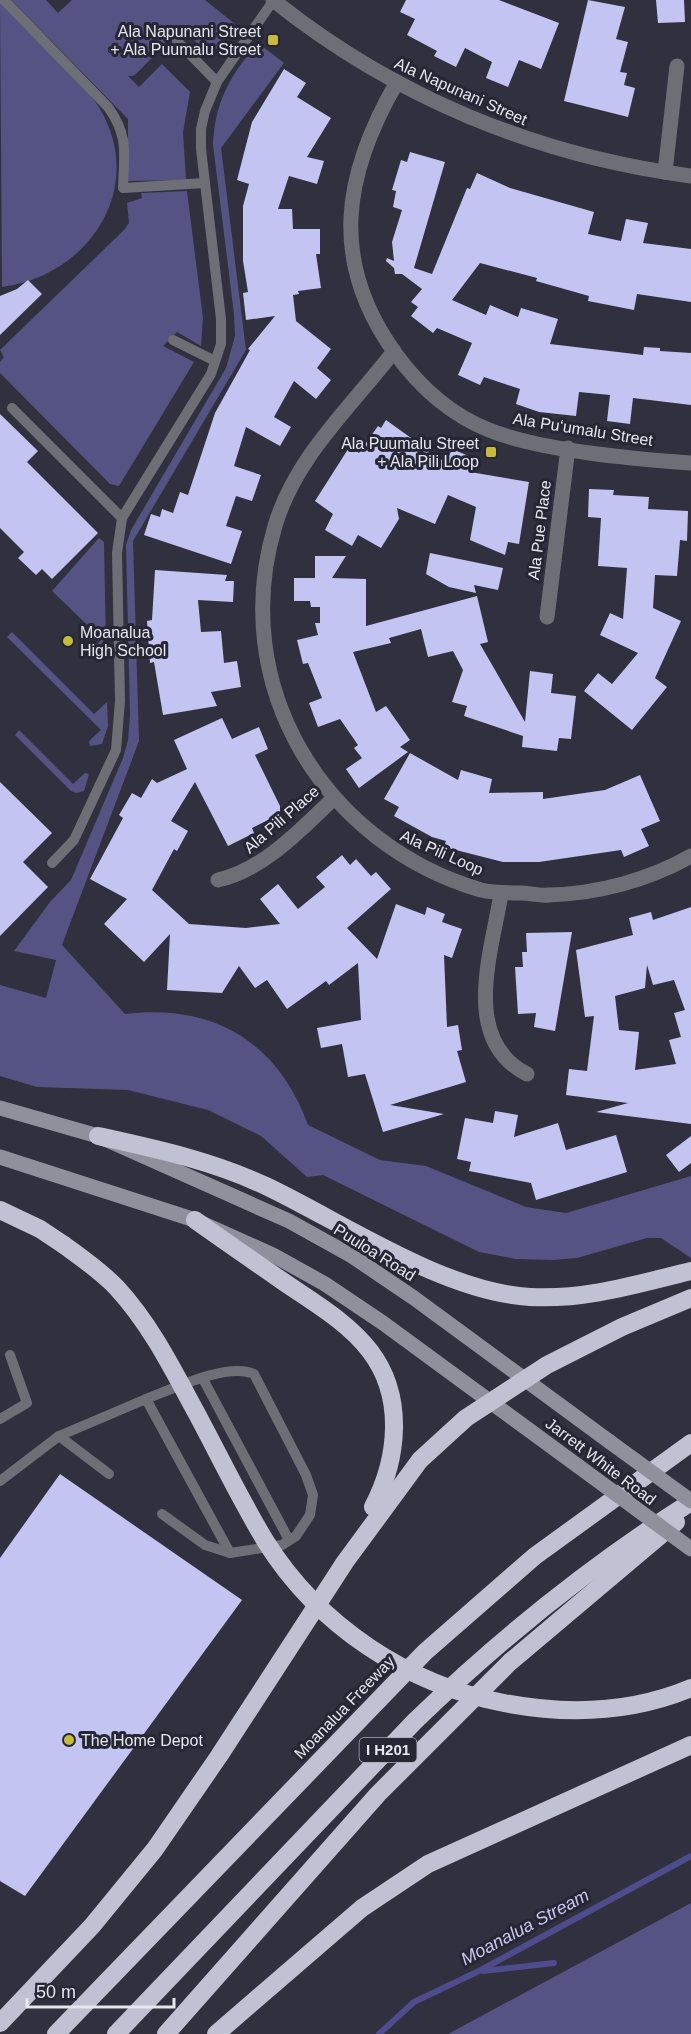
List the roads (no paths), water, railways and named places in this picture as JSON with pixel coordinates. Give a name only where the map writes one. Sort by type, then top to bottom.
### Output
[{"type":"highway","points":[[98,1136],[199,1158],[233,1171],[423,1265],[499,1293],[563,1298],[599,1294],[691,1271]]},
{"type":"highway","points":[[0,1210],[40,1229],[115,1286],[151,1332],[259,1529],[284,1565],[306,1594],[374,1651],[432,1682],[461,1693],[529,1708],[599,1710],[628,1707],[658,1700],[691,1688]]},
{"type":"highway","points":[[195,1220],[351,1331],[371,1352],[388,1388],[394,1411],[394,1450],[378,1499],[345,1562]]},
{"type":"highway","points":[[0,2023],[92,1926],[155,1849],[219,1756],[345,1562],[420,1460],[466,1418],[525,1379],[622,1327],[691,1298]]},
{"type":"highway","name":"Moanalua Freeway","points":[[56,2034],[425,1652],[535,1556],[691,1443]]},
{"type":"highway","name":"I H201","points":[[116,2034],[415,1721],[466,1672],[575,1581],[626,1543],[691,1502]]},
{"type":"highway","points":[[166,2034],[378,1794],[548,1628],[634,1560],[691,1509]]},
{"type":"highway","points":[[216,2034],[362,1908],[428,1864],[691,1745]]},
{"type":"main road","name":"Puuloa Road","points":[[0,1108],[98,1136],[256,1204],[352,1256],[525,1379],[691,1502]]},
{"type":"main road","points":[[0,1157],[195,1220],[273,1255],[325,1284],[490,1401]]},
{"type":"main road","name":"Jarrett White Road","points":[[490,1401],[691,1549]]},
{"type":"street","name":"Ala Napunani Street","points":[[273,0],[339,49],[378,74],[502,131],[592,159],[691,176]]},
{"type":"street","points":[[665,172],[677,66]]},
{"type":"street","name":"Ala Puʻumalu Street","points":[[397,82],[363,149],[357,171],[351,219],[351,243],[360,290],[379,331],[394,351],[428,392],[489,430],[515,438],[568,448],[691,463]]},
{"type":"street","name":"Ala Pili Loop","points":[[394,351],[317,446],[299,474],[275,525],[266,578],[264,636],[276,691],[296,744],[334,798],[369,833],[408,859],[458,882],[501,894],[547,896],[636,880],[691,856]]},
{"type":"street","name":"Ala Pue Place","points":[[546,617],[568,448]]},
{"type":"street","name":"Ala Pili Place","points":[[218,880],[238,876],[264,860],[334,798]]},
{"type":"street","points":[[501,894],[483,1000],[488,1030],[494,1043],[516,1068],[526,1074]]},
{"type":"lane","points":[[4,0],[108,107],[121,125],[124,149],[123,188],[205,183]]},
{"type":"lane","points":[[52,863],[74,840],[116,750],[120,730],[117,553],[122,518],[211,374],[221,344],[221,319],[201,129],[205,111],[217,82],[273,0]]},
{"type":"lane","points":[[177,41],[217,82]]},
{"type":"lane","points":[[173,340],[215,361]]},
{"type":"lane","points":[[12,408],[122,518]]},
{"type":"lane","points":[[0,1419],[27,1403],[10,1355]]},
{"type":"lane","points":[[0,1481],[59,1436],[146,1399],[227,1371],[243,1369],[254,1374],[306,1475],[313,1495],[310,1515],[297,1536],[282,1545],[230,1553],[205,1545],[162,1514]]},
{"type":"lane","points":[[203,1379],[289,1540]]},
{"type":"lane","points":[[146,1399],[230,1553]]},
{"type":"lane","points":[[59,1436],[110,1474]]},
{"type":"waterway","name":"Moanalua Stream","points":[[379,2034],[414,2002],[479,1971],[691,1856]]},
{"type":"waterway","points":[[483,1971],[554,1963]]},
{"type":"place","name":"Ala Napunani Street + Ala Puumalu Street","points":[[273,40]]},
{"type":"place","name":"Ala Puumalu Street + Ala Pili Loop","points":[[491,452]]},
{"type":"place","name":"Moanalua High School","points":[[68,641]]},
{"type":"place","name":"The Home Depot","points":[[69,1740]]}]
